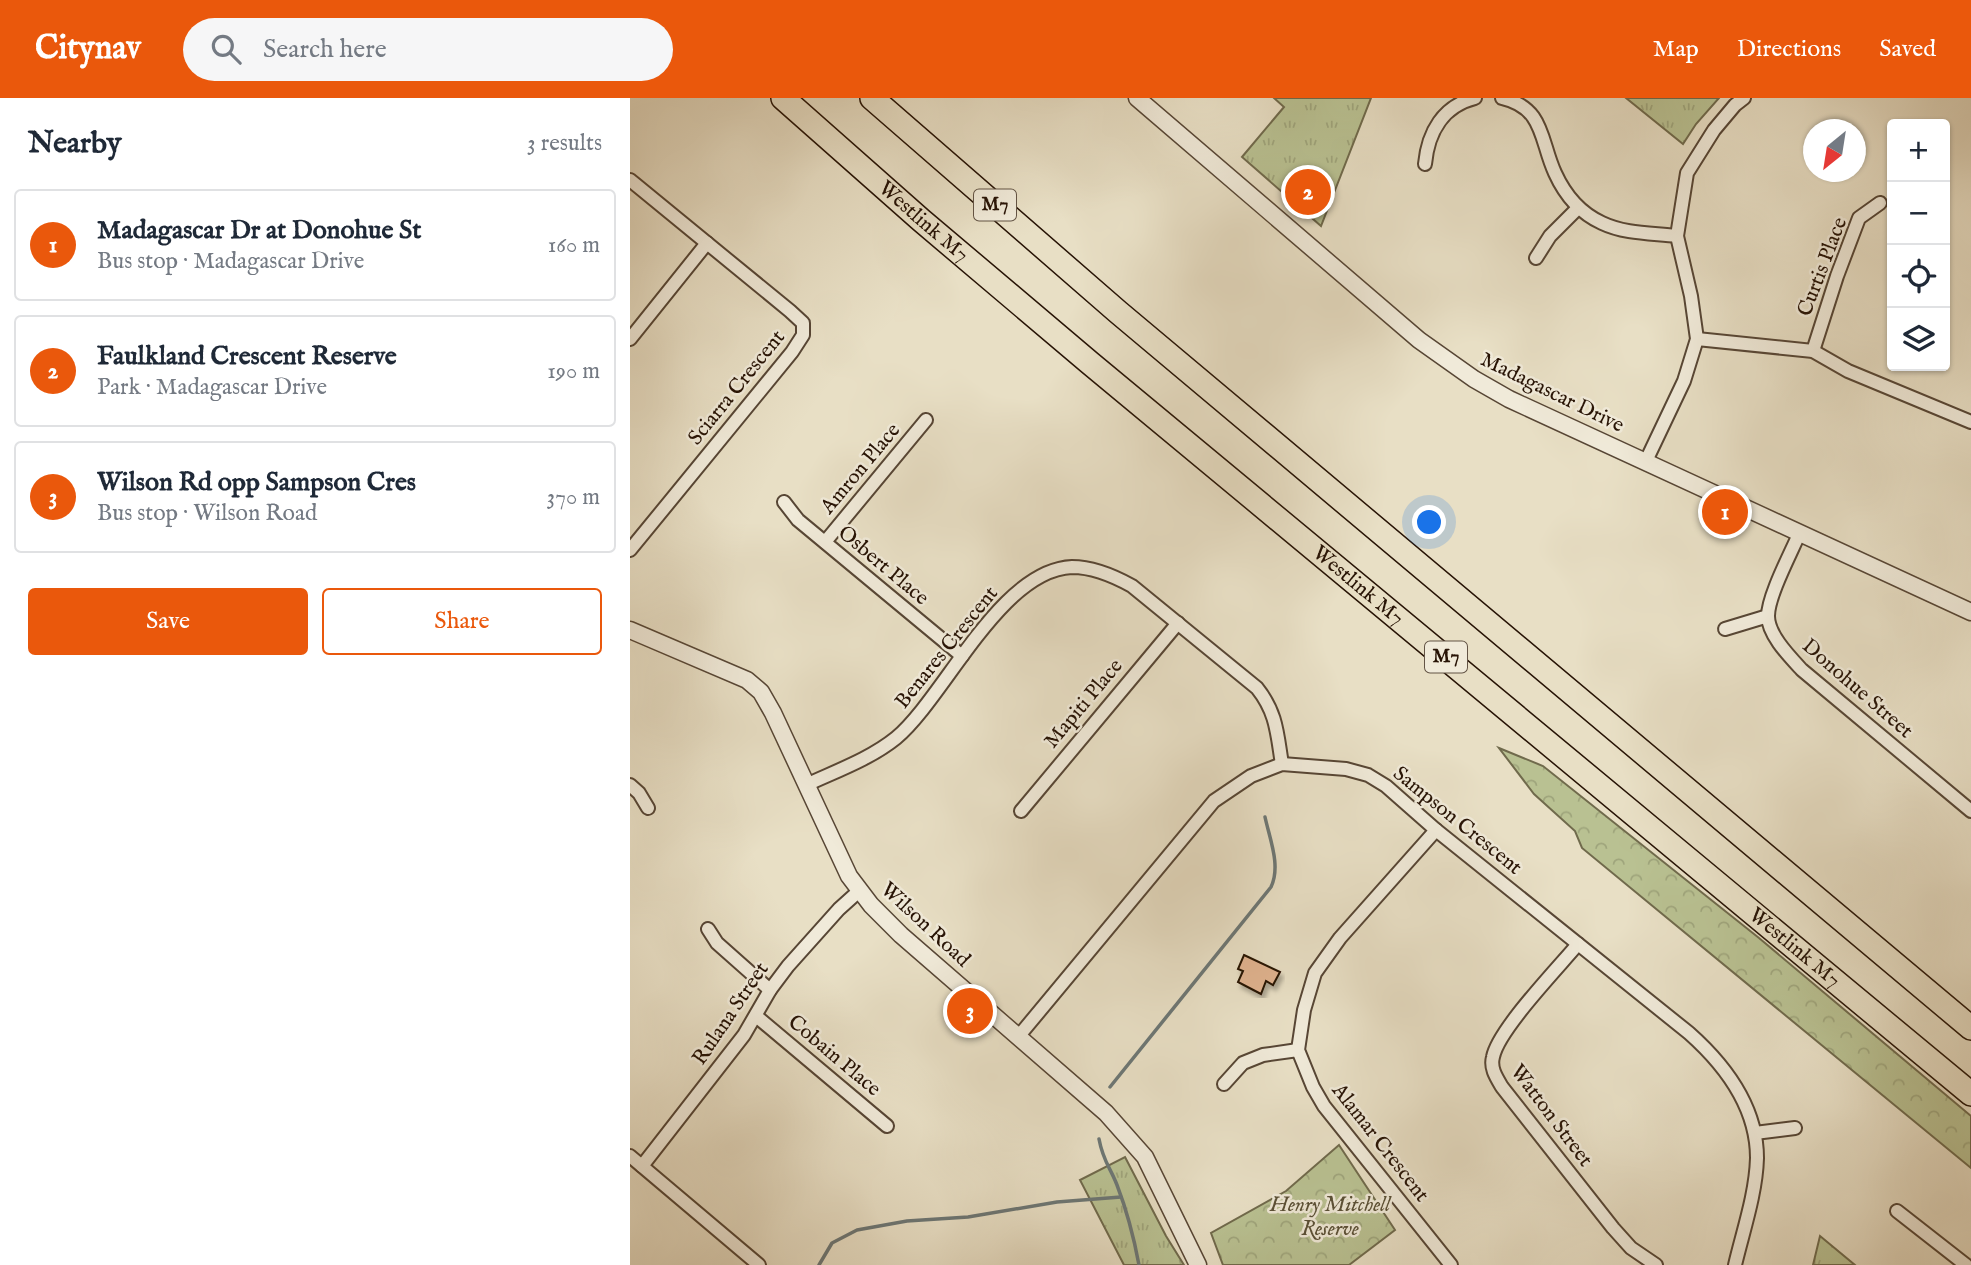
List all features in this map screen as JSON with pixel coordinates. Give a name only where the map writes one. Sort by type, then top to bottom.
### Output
[{"type":"highway","points":[[767,98],[921,220]]},
{"type":"highway","name":"Westlink M7","points":[[783,98],[921,220],[1259,504],[1971,1094]]},
{"type":"highway","name":"M7","points":[[873,98],[1118,312],[1971,1028]]},
{"type":"street","name":"Madagascar Drive","points":[[1138,98],[1419,340],[1453,366],[1509,399],[1971,612]]},
{"type":"street","points":[[1425,164],[1427,145],[1438,122],[1458,105],[1475,98]]},
{"type":"street","points":[[1502,98],[1515,102],[1534,117],[1545,139],[1555,173],[1578,208],[1617,229],[1677,236]]},
{"type":"street","points":[[1646,461],[1684,381],[1698,339],[1677,236],[1687,173],[1714,130],[1744,98]]},
{"type":"street","name":"Sciarra Crescent","points":[[630,180],[803,323],[803,335],[793,352],[630,550]]},
{"type":"street","name":"Curtis Place","points":[[1812,351],[1859,218],[1880,204]]},
{"type":"street","points":[[1536,258],[1550,236],[1578,208]]},
{"type":"street","points":[[630,339],[707,243]]},
{"type":"street","points":[[1698,339],[1812,351],[1848,370],[1971,422]]},
{"type":"street","name":"Amron Place","points":[[825,542],[926,420]]},
{"type":"street","name":"Osbert Place","points":[[784,502],[797,520],[962,656]]},
{"type":"street","points":[[1725,629],[1768,617],[1774,592],[1799,534]]},
{"type":"street","name":"Benares Crescent","points":[[806,785],[862,759],[895,738],[911,722],[1010,599],[1047,574],[1070,567],[1111,575],[1132,586],[1257,688],[1268,702],[1275,718],[1282,764]]},
{"type":"street","name":"Donohue Street","points":[[1768,617],[1778,644],[1802,670],[1971,811]]},
{"type":"street","name":"Mapiti Place","points":[[1021,810],[1178,623]]},
{"type":"street","name":"Wilson Road","points":[[630,630],[726,669],[754,686],[773,713],[839,856],[859,891],[892,927],[1106,1114],[1135,1143],[1155,1174],[1198,1265]]},
{"type":"street","name":"Sampson Crescent","points":[[1018,1037],[1214,801],[1251,776],[1282,764],[1346,769],[1368,775],[1402,799],[1436,830],[1709,1051],[1730,1077],[1755,1133],[1757,1160],[1753,1192],[1735,1265]]},
{"type":"street","points":[[630,785],[648,807]]},
{"type":"street","points":[[1224,1084],[1243,1063],[1263,1055],[1298,1050],[1304,1010],[1315,973],[1340,938],[1436,830]]},
{"type":"street","name":"Rulana Street","points":[[642,1166],[705,1088],[757,1016],[770,990],[788,966],[839,909],[859,891]]},
{"type":"street","points":[[708,929],[718,943],[770,990]]},
{"type":"street","name":"Watton Street","points":[[1578,944],[1509,1027],[1492,1058],[1493,1073],[1613,1228],[1630,1248],[1656,1265]]},
{"type":"street","name":"Cobain Place","points":[[757,1016],[887,1126]]},
{"type":"street","name":"Alamar Crescent","points":[[1298,1050],[1324,1106],[1451,1265]]},
{"type":"street","points":[[1755,1133],[1795,1128]]},
{"type":"street","points":[[630,1156],[759,1265]]},
{"type":"street","points":[[1897,1211],[1966,1265]]},
{"type":"green space","points":[[1274,98],[1371,98],[1321,226],[1242,157],[1284,107]]},
{"type":"green space","points":[[1626,98],[1719,98],[1683,144]]},
{"type":"green space","points":[[1499,748],[1543,766],[1759,938],[1971,1116],[1971,1168],[1582,848],[1575,831],[1534,794]]},
{"type":"green space","name":"Henry Mitchell Reserve","points":[[1339,1145],[1395,1230],[1349,1265],[1223,1265],[1211,1233],[1286,1191]]},
{"type":"green space","points":[[1125,1157],[1184,1265],[1124,1265],[1080,1180]]},
{"type":"green space","points":[[1820,1236],[1855,1265],[1813,1265]]},
{"type":"building","points":[[1244,955],[1280,972],[1273,985],[1266,981],[1261,994],[1238,982],[1243,971],[1238,969]]},
{"type":"waterway","points":[[1110,1087],[1271,887],[1275,862],[1265,817]]},
{"type":"waterway","points":[[1099,1139],[1124,1205],[1139,1265]]},
{"type":"waterway","points":[[819,1265],[832,1243],[857,1230],[907,1221],[968,1217],[1057,1202],[1121,1197]]},
{"type":"place","name":"Faulkland Crescent Reserve","points":[[1308,192]]},
{"type":"place","name":"Madagascar Dr at Donohue St","points":[[1725,512]]},
{"type":"place","name":"Wilson Rd opp Sampson Cres","points":[[970,1011]]}]
